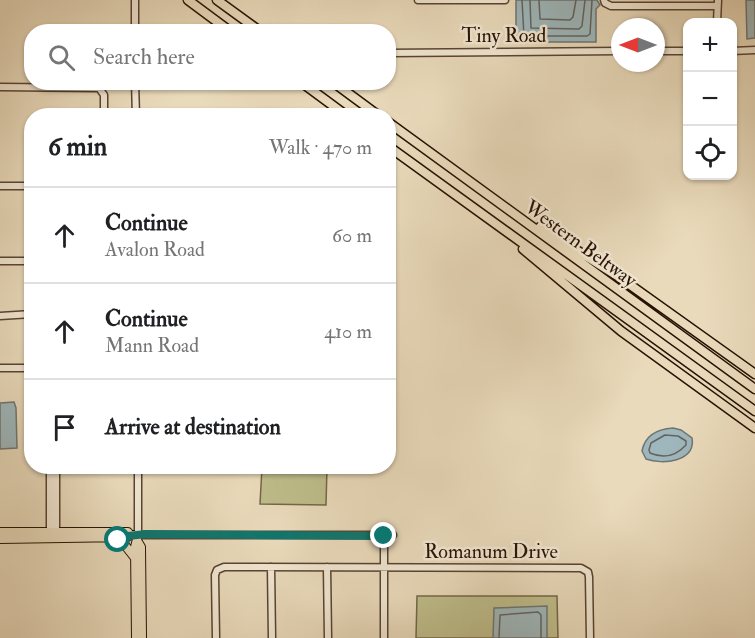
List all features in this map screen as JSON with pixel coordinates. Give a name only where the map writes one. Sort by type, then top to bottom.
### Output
[{"type":"highway","points":[[188,0],[220,24]]},
{"type":"highway","points":[[218,0],[250,24]]},
{"type":"highway","points":[[313,90],[336,108]]},
{"type":"highway","points":[[344,90],[368,108]]},
{"type":"highway","name":"Western Beltway","points":[[396,128],[755,390]]},
{"type":"highway","name":"Western Beltway","points":[[396,152],[755,411]]},
{"type":"highway","points":[[490,196],[619,277],[755,374]]},
{"type":"highway","points":[[484,216],[576,296],[755,428]]},
{"type":"main road","points":[[0,532],[110,538],[136,537]]},
{"type":"main road","points":[[0,539],[128,532],[136,537],[141,547],[142,638]]},
{"type":"main road","points":[[136,537],[136,638]]},
{"type":"main road","points":[[110,538],[124,544],[135,558]]},
{"type":"street","points":[[135,0],[135,24]]},
{"type":"street","points":[[418,0],[505,0]]},
{"type":"street","points":[[604,0],[611,6],[717,3]]},
{"type":"street","name":"Tiny Road","points":[[396,53],[611,51]]},
{"type":"street","points":[[665,51],[683,51]]},
{"type":"street","points":[[737,51],[755,51]]},
{"type":"street","points":[[0,87],[24,87]]},
{"type":"street","points":[[101,90],[104,95],[104,108]]},
{"type":"street","points":[[135,90],[136,108]]},
{"type":"street","points":[[0,186],[24,186]]},
{"type":"street","points":[[0,261],[24,261]]},
{"type":"street","points":[[0,316],[24,314]]},
{"type":"street","points":[[0,368],[24,368]]},
{"type":"street","points":[[51,474],[53,500]]},
{"type":"street","points":[[53,535],[55,474]]},
{"type":"street","points":[[138,474],[136,537],[393,535]]},
{"type":"street","points":[[384,536],[384,638]]},
{"type":"street","name":"Romanum Drive","points":[[216,638],[215,575],[217,570],[224,567],[384,567],[581,568],[586,570],[589,577],[590,638]]},
{"type":"street","points":[[271,567],[272,638]]},
{"type":"street","points":[[327,567],[328,638]]},
{"type":"shaded area","points":[[262,474],[327,474],[326,505],[260,504]]},
{"type":"shaded area","points":[[417,596],[557,596],[558,638],[416,638]]},
{"type":"water","points":[[516,0],[597,0],[600,5],[596,9],[596,42],[516,42]]},
{"type":"water","points":[[746,0],[755,0],[755,38],[747,39]]},
{"type":"water","points":[[14,402],[17,448],[0,449],[0,403]]},
{"type":"water","points":[[673,428],[681,430],[692,438],[689,452],[676,460],[660,462],[646,459],[642,451],[649,437],[657,431]]},
{"type":"water","points":[[547,606],[547,638],[493,638],[494,608]]},
{"type":"route","points":[[118,540],[110,538],[146,534],[384,536]]}]
